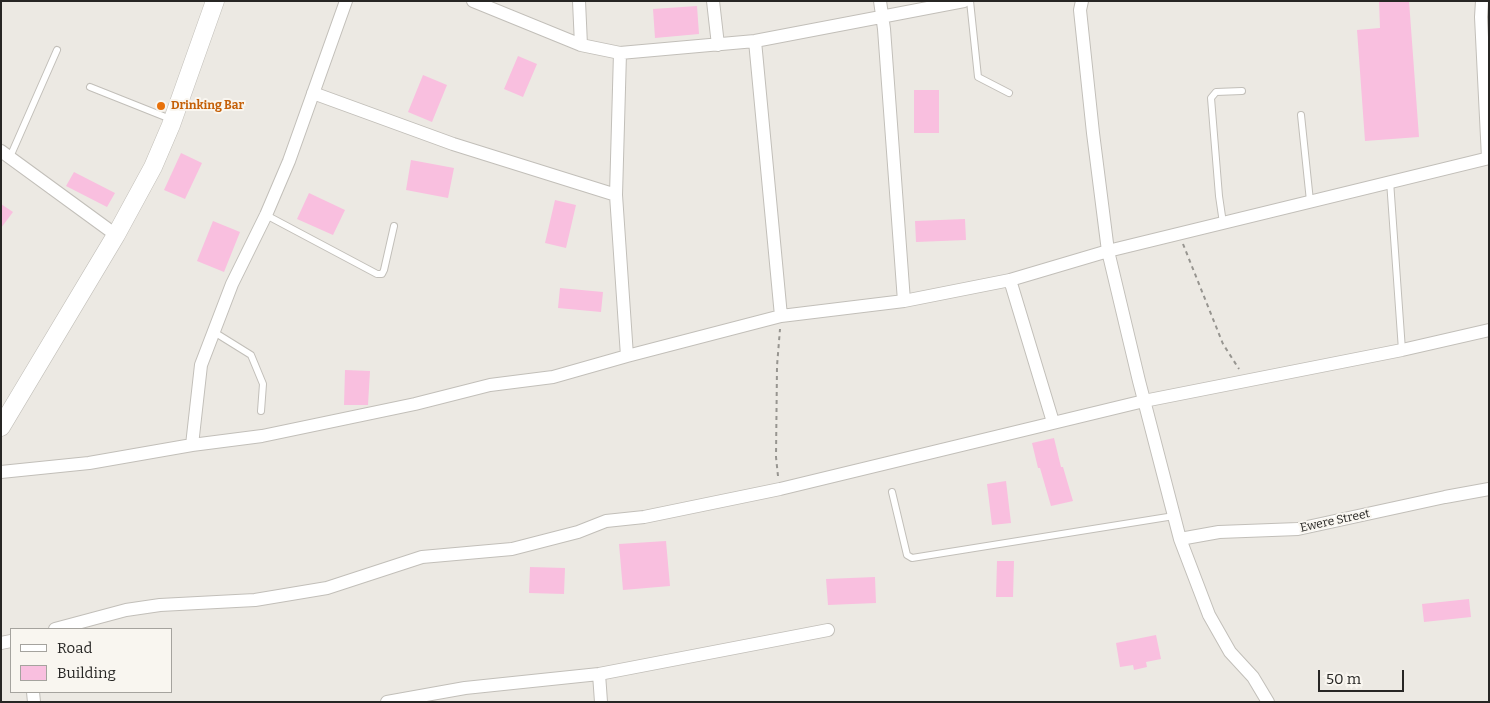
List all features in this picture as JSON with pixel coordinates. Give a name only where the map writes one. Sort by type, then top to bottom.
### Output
[{"type":"street","points":[[2,424],[116,235],[153,167],[173,120],[215,1]]},
{"type":"street","points":[[192,445],[202,364],[232,284],[266,215],[288,161],[346,1]]},
{"type":"street","points":[[473,1],[581,45],[620,53],[755,41],[964,1]]},
{"type":"street","points":[[579,1],[581,45]]},
{"type":"street","points":[[713,1],[718,45]]},
{"type":"street","points":[[880,1],[904,301]]},
{"type":"street","points":[[1082,1],[1080,10],[1108,251],[1180,539],[1208,615],[1230,652],[1253,677],[1268,702]]},
{"type":"street","points":[[1,472],[89,463],[192,445],[262,436],[415,404],[490,385],[553,377],[781,316],[904,301],[1010,280],[1108,251],[1488,158],[1481,17],[1482,1]]},
{"type":"street","points":[[755,41],[781,316]]},
{"type":"street","points":[[620,53],[616,196],[628,356]]},
{"type":"street","points":[[313,93],[453,144],[616,196]]},
{"type":"street","points":[[5,157],[116,235]]},
{"type":"street","points":[[1010,280],[1053,422]]},
{"type":"street","points":[[59,628],[126,610],[160,605],[255,600],[327,588],[422,557],[512,549],[578,532],[606,521],[644,518],[780,489],[1144,401],[1252,381],[1489,330]]},
{"type":"street","name":"Ewere Street","points":[[1180,539],[1219,532],[1298,529],[1445,497],[1489,490]]},
{"type":"street","points":[[386,702],[465,688],[599,674],[828,630]]},
{"type":"street","points":[[599,674],[601,702]]},
{"type":"lane","points":[[970,1],[978,77],[1009,93]]},
{"type":"lane","points":[[5,157],[57,50]]},
{"type":"lane","points":[[90,87],[173,120]]},
{"type":"lane","points":[[1223,223],[1211,98],[1216,92],[1242,91]]},
{"type":"lane","points":[[1301,115],[1310,201]]},
{"type":"lane","points":[[1390,181],[1402,350]]},
{"type":"lane","points":[[266,215],[377,274],[382,274],[384,270],[394,226]]},
{"type":"lane","points":[[214,332],[251,355],[262,384],[261,411]]},
{"type":"lane","points":[[892,492],[907,555],[912,558],[1174,516]]},
{"type":"path","points":[[1179,235],[1223,344],[1233,362],[1252,381]]},
{"type":"path","points":[[780,489],[776,457],[777,366],[781,316]]},
{"type":"building","points":[[1379,1],[1409,1],[1419,137],[1365,141],[1357,30],[1380,28]]},
{"type":"building","points":[[697,6],[699,34],[655,38],[653,9]]},
{"type":"building","points":[[518,56],[537,64],[523,97],[504,89]]},
{"type":"building","points":[[423,75],[447,85],[432,122],[408,112]]},
{"type":"building","points":[[914,90],[939,90],[939,133],[914,133]]},
{"type":"building","points":[[181,153],[202,163],[185,199],[164,190]]},
{"type":"building","points":[[411,160],[454,168],[448,198],[406,190]]},
{"type":"building","points":[[74,172],[115,193],[107,207],[66,186]]},
{"type":"building","points":[[309,193],[345,210],[333,235],[297,219]]},
{"type":"building","points":[[555,200],[576,205],[566,248],[545,243]]},
{"type":"building","points":[[1,204],[13,212],[1,228]]},
{"type":"building","points":[[965,219],[966,240],[916,242],[915,221]]},
{"type":"building","points":[[213,221],[240,232],[224,272],[197,261]]},
{"type":"building","points":[[560,288],[603,292],[601,312],[558,308]]},
{"type":"building","points":[[345,370],[370,371],[368,405],[344,405]]},
{"type":"building","points":[[1054,438],[1061,467],[1063,467],[1073,501],[1051,506],[1032,443]]},
{"type":"building","points":[[1006,481],[1011,523],[992,525],[987,484]]},
{"type":"building","points":[[666,541],[670,586],[623,590],[619,544]]},
{"type":"building","points":[[997,561],[1014,561],[1013,597],[996,597]]},
{"type":"building","points":[[530,567],[565,568],[564,594],[529,593]]},
{"type":"building","points":[[875,577],[876,603],[828,605],[826,579]]},
{"type":"building","points":[[1469,599],[1471,617],[1424,622],[1422,604]]},
{"type":"building","points":[[1156,635],[1161,659],[1146,662],[1147,667],[1134,670],[1133,665],[1120,667],[1116,643]]},
{"type":"place","name":"Drinking Bar","points":[[161,106]]}]
